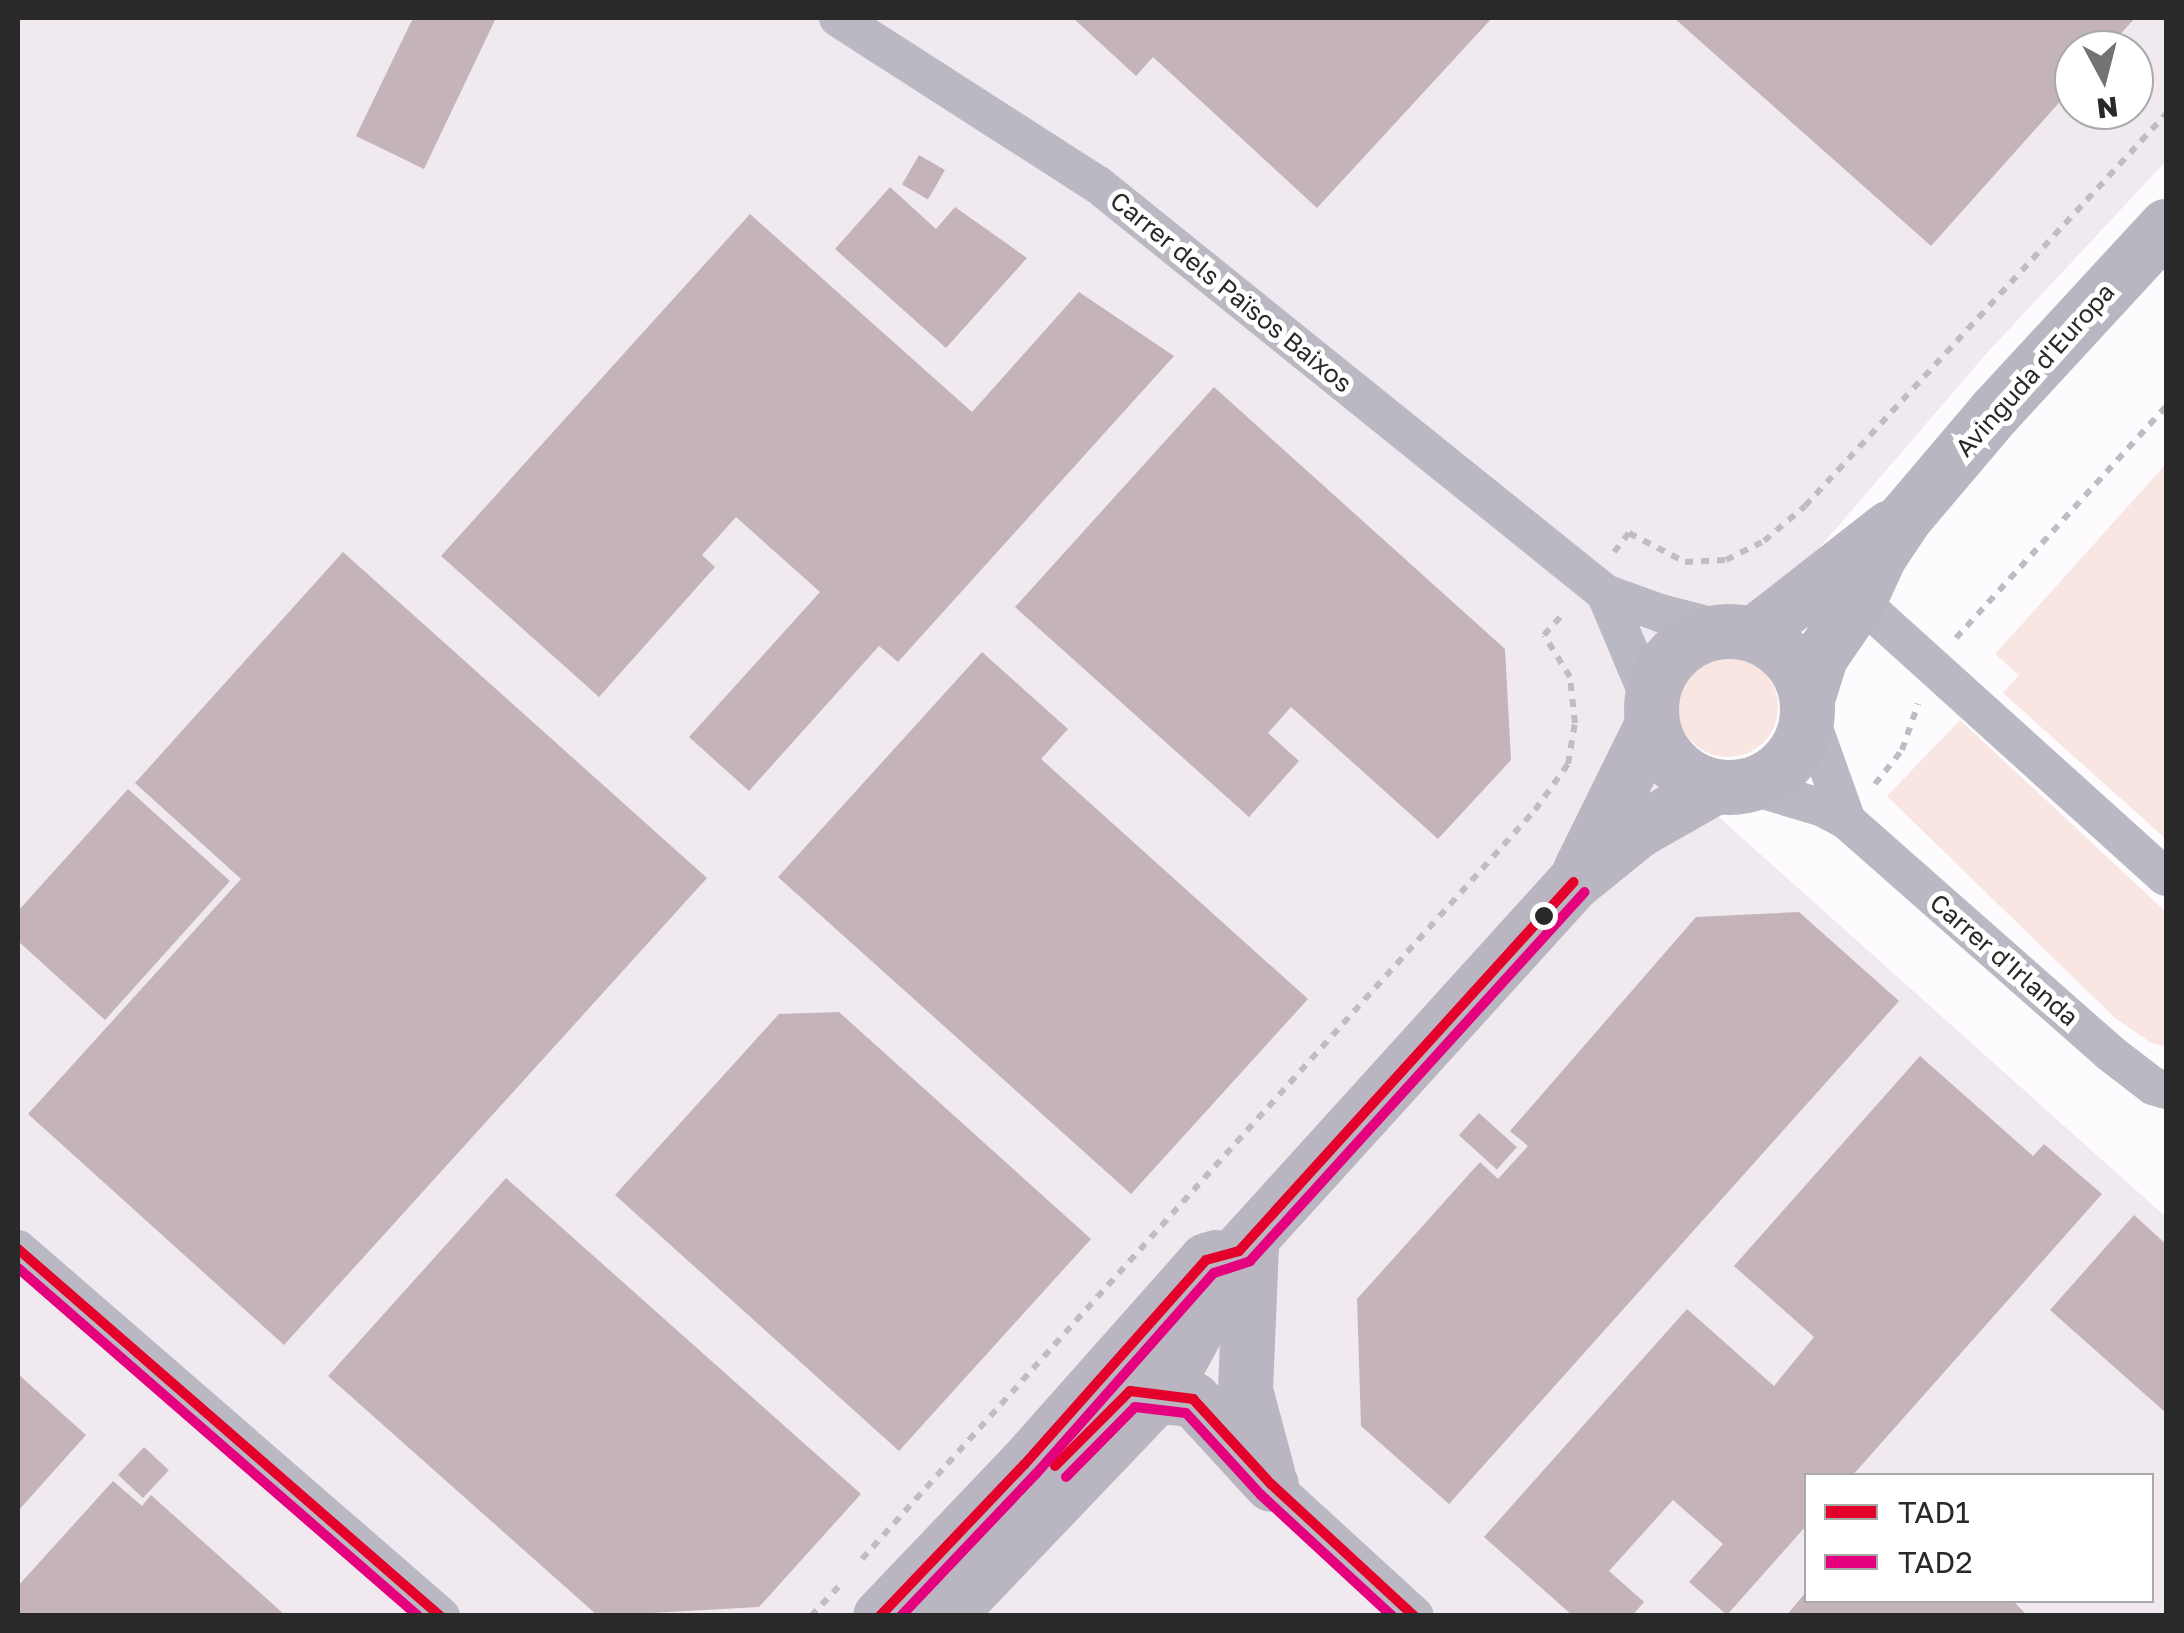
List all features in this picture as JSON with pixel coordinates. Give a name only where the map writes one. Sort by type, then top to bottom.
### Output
[{"type":"street","name":"Carrer dels Països Baixos","points":[[838,18],[1097,184],[1598,588],[1741,632]]},
{"type":"street","name":"Avinguda d'Europa","points":[[1807,706],[1820,656],[1859,600],[1905,517],[1995,411],[2166,226]]},
{"type":"street","name":"Avinguda d'Europa","points":[[1741,632],[1905,517]]},
{"type":"street","name":"Carrer dels Països Baixos","points":[[1598,588],[1651,713]]},
{"type":"street","points":[[1859,600],[2166,878]]},
{"type":"street","points":[[946,1616],[1158,1395],[1246,1244],[1574,882],[1638,830],[1730,786],[1770,776],[1789,759],[1802,737],[1807,706],[1789,659],[1741,632],[1702,635],[1677,650],[1659,672],[1651,713],[1574,882]]},
{"type":"street","name":"Carrer d'Irlanda","points":[[1807,706],[1847,821]]},
{"type":"street","points":[[1651,713],[1659,748],[1673,766],[1730,786]]},
{"type":"street","name":"Carrer d'Irlanda","points":[[1730,786],[1822,808],[1847,821],[2110,1054],[2152,1086],[2166,1090]]},
{"type":"street","points":[[1246,1244],[1244,1390],[1271,1484]]},
{"type":"street","points":[[947,1546],[1206,1260],[1246,1244]]},
{"type":"street","points":[[18,1249],[441,1616]]},
{"type":"street","points":[[864,1596],[947,1546],[1002,1521],[1130,1391],[1193,1399],[1271,1484],[1414,1616]]},
{"type":"path","points":[[860,1561],[1535,810],[1568,764],[1575,723],[1570,678],[1544,635],[1598,588],[1628,534],[1685,562],[1726,560],[1764,541],[1805,506],[2166,114]]},
{"type":"path","points":[[1847,821],[1902,750],[1931,666],[2166,406]]},
{"type":"path","points":[[810,1616],[864,1596]]},
{"type":"shaded area","points":[[18,18],[2166,18],[2166,161],[1986,354],[1645,751],[2166,1217],[2166,1615],[18,1615]]},
{"type":"shaded area","points":[[2166,464],[2166,839],[2003,693],[2019,675],[1995,654]]},
{"type":"shaded area","points":[[1728,657],[1756,665],[1770,679],[1778,707],[1770,735],[1756,749],[1728,757],[1700,749],[1686,735],[1678,707],[1686,679],[1700,665]]},
{"type":"shaded area","points":[[1960,720],[2166,912],[2166,1047],[2150,1042],[2115,1018],[1887,796]]},
{"type":"building","points":[[413,18],[496,18],[424,169],[356,136]]},
{"type":"building","points":[[1073,18],[1492,18],[1317,208],[1153,57],[1136,76]]},
{"type":"building","points":[[1674,18],[2135,18],[2124,30],[2054,30],[2054,108],[1931,246]]},
{"type":"building","points":[[919,155],[945,170],[928,199],[902,184]]},
{"type":"building","points":[[890,187],[936,229],[955,207],[1027,258],[946,348],[835,249]]},
{"type":"building","points":[[750,214],[972,412],[1079,292],[1174,356],[898,662],[879,646],[749,791],[689,737],[820,592],[736,517],[702,555],[715,567],[599,697],[441,556]]},
{"type":"building","points":[[1214,387],[1505,649],[1511,760],[1438,839],[1291,707],[1268,733],[1299,761],[1249,817],[1015,607]]},
{"type":"building","points":[[343,552],[707,878],[284,1345],[28,1114],[241,879],[135,783]]},
{"type":"building","points":[[982,652],[1068,729],[1041,759],[1308,999],[1131,1194],[778,877]]},
{"type":"building","points":[[128,789],[230,881],[105,1020],[18,941],[18,911]]},
{"type":"building","points":[[1799,912],[1899,1001],[1449,1504],[1361,1426],[1357,1299],[1480,1162],[1498,1179],[1528,1146],[1510,1131],[1696,917]]},
{"type":"building","points":[[839,1012],[1091,1239],[899,1451],[615,1195],[779,1014]]},
{"type":"building","points":[[1920,1056],[2033,1156],[2044,1144],[2102,1194],[1855,1473],[1804,1473],[1804,1528],[1727,1615],[1689,1582],[1723,1544],[1673,1500],[1609,1571],[1644,1602],[1632,1616],[1573,1616],[1484,1537],[1687,1309],[1774,1386],[1814,1337],[1734,1266]]},
{"type":"building","points":[[1479,1113],[1517,1147],[1497,1169],[1459,1135]]},
{"type":"building","points":[[506,1178],[861,1494],[759,1607],[598,1616],[328,1376]]},
{"type":"building","points":[[2134,1215],[2166,1244],[2166,1413],[2050,1310]]},
{"type":"building","points":[[18,1374],[86,1435],[18,1511]]},
{"type":"building","points":[[144,1447],[169,1470],[143,1498],[118,1475]]},
{"type":"building","points":[[113,1481],[142,1506],[151,1495],[286,1616],[18,1616],[18,1586]]},
{"type":"building","points":[[1804,1594],[1804,1603],[2015,1603],[2028,1616],[1786,1616]]},
{"type":"transit line","name":"TAD1","points":[[880,1616],[1024,1465],[1206,1260],[1239,1251],[1574,882]]},
{"type":"transit line","name":"TAD2","points":[[901,1616],[1035,1475],[1214,1273],[1250,1261],[1585,892]]},
{"type":"transit line","name":"TAD1","points":[[18,1249],[440,1616]]},
{"type":"transit line","name":"TAD2","points":[[18,1268],[418,1616]]},
{"type":"transit line","name":"TAD1","points":[[1055,1466],[1130,1391],[1193,1399],[1271,1484],[1414,1616]]},
{"type":"transit line","name":"TAD2","points":[[1066,1477],[1135,1407],[1186,1413],[1261,1495],[1392,1616]]}]
